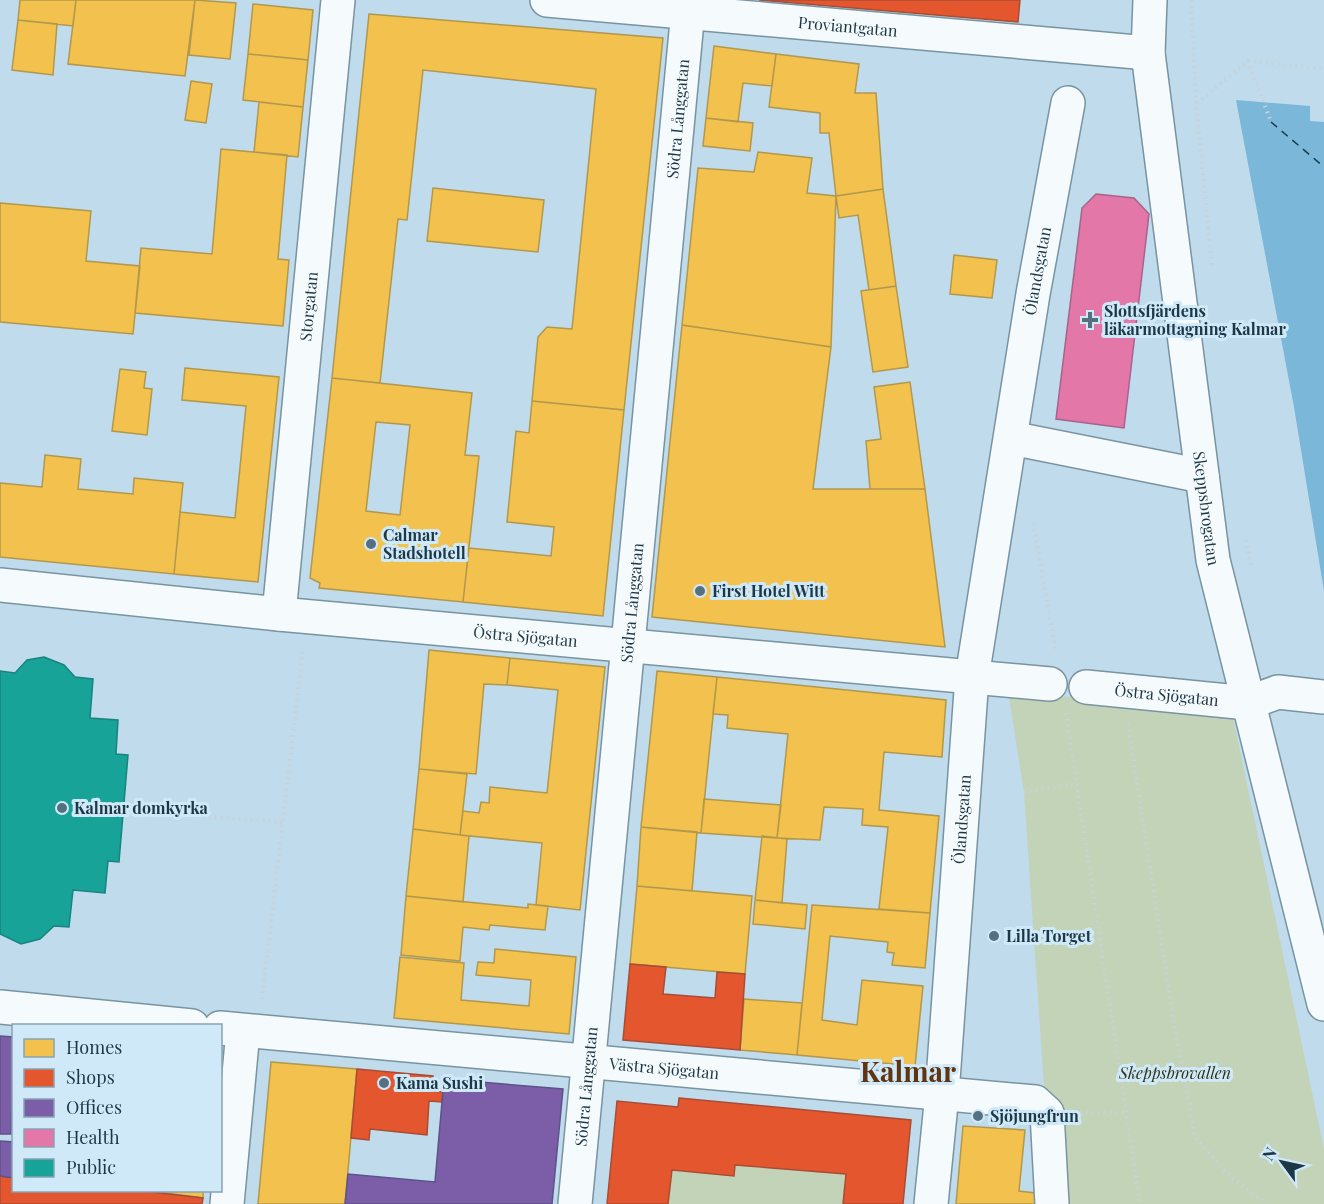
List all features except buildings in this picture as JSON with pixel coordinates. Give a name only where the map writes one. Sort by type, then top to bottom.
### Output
[{"type":"street","name":"Storgatan","points":[[293,615],[338,0]]},
{"type":"street","name":"Proviantgatan","points":[[547,0],[688,6],[1148,53]]},
{"type":"street","name":"Skeppsbrogatan","points":[[1150,0],[1148,53],[1213,560],[1324,1004]]},
{"type":"street","name":"Södra Långgatan","points":[[575,1204],[688,6]]},
{"type":"street","name":"Ölandsgatan","points":[[931,1204],[942,1094],[972,677],[1033,294],[1068,103]]},
{"type":"street","points":[[1011,438],[1202,476]]},
{"type":"street","name":"Östra Sjögatan","points":[[0,585],[293,615],[972,677],[1054,674]]},
{"type":"street","name":"Östra Sjögatan","points":[[1076,699],[1122,691],[1248,703]]},
{"type":"street","points":[[1248,703],[1278,692],[1324,697]]},
{"type":"street","points":[[0,1006],[173,1024]]},
{"type":"street","points":[[227,1204],[240,1030]]},
{"type":"street","name":"Västra Sjögatan","points":[[240,1030],[942,1094],[1041,1108]]},
{"type":"street","points":[[1041,1108],[1052,1204]]},
{"type":"path","points":[[1191,0],[1196,103],[1213,278]]},
{"type":"path","points":[[1196,103],[1248,61],[1324,69]]},
{"type":"path","points":[[1248,61],[1271,122]]},
{"type":"path","points":[[1033,523],[1054,674]]},
{"type":"path","points":[[1245,532],[1253,574]]},
{"type":"path","points":[[240,1030],[282,822],[293,615]]},
{"type":"path","points":[[1122,691],[1173,1017],[1195,1136],[1225,1172],[1266,1204]]},
{"type":"path","points":[[1076,699],[1078,783],[1140,1204]]},
{"type":"path","points":[[1024,792],[1078,783]]},
{"type":"path","points":[[161,813],[282,822]]},
{"type":"path","points":[[1041,1108],[1126,1112]]},
{"type":"green space","name":"Skeppsbrovallen","points":[[1008,691],[1232,713],[1324,1149],[1324,1204],[1052,1204],[1024,792]]},
{"type":"green space","points":[[735,1165],[846,1174],[843,1204],[668,1204],[672,1170],[734,1176]]},
{"type":"water","points":[[1236,100],[1310,106],[1310,121],[1324,122],[1324,591],[1294,407]]},
{"type":"ferry route","points":[[1271,122],[1324,167]]},
{"type":"place","name":"Slottsfjärdens läkarmottagning Kalmar","points":[[1090,320]]},
{"type":"place","name":"Calmar Stadshotell","points":[[371,544]]},
{"type":"place","name":"First Hotel Witt","points":[[700,591]]},
{"type":"place","name":"Kalmar domkyrka","points":[[62,808]]},
{"type":"place","name":"Lilla Torget","points":[[994,936]]},
{"type":"place","name":"Kama Sushi","points":[[384,1083]]},
{"type":"place","name":"Sjöjungfrun","points":[[978,1116]]},
{"type":"district","name":"Kalmar","points":[[908,1072]]}]
